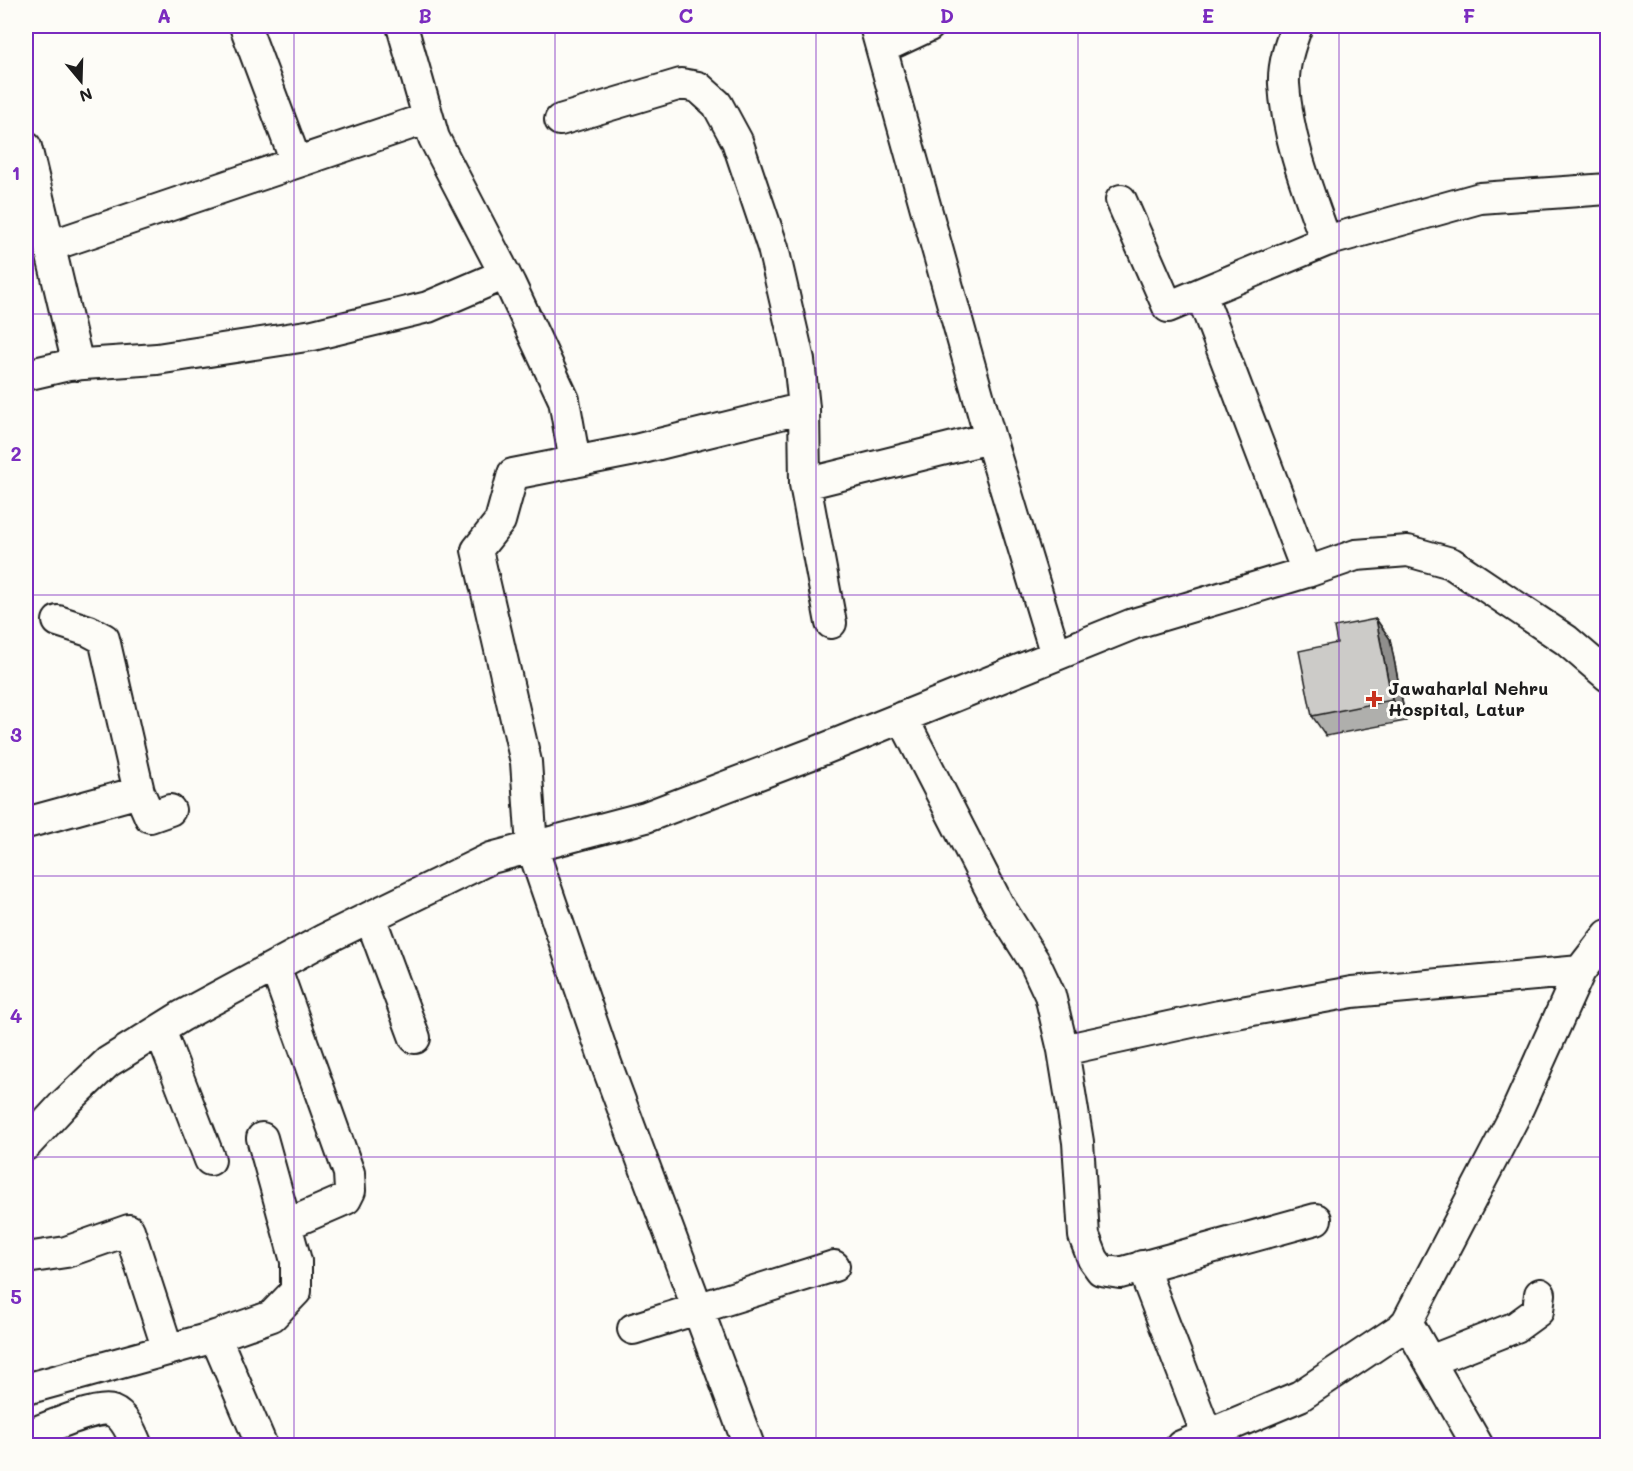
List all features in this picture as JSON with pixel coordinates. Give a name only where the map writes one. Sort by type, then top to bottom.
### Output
[{"type":"street","points":[[245,26],[296,162]]},
{"type":"street","points":[[402,26],[434,138],[505,274],[564,400],[575,462]]},
{"type":"street","points":[[929,26],[878,37],[990,438],[1056,655]]},
{"type":"street","points":[[1297,26],[1288,53],[1284,83],[1291,132],[1326,241]]},
{"type":"street","points":[[560,120],[681,84],[698,87],[717,104],[736,141],[773,248],[799,360],[804,408],[805,484],[831,623]]},
{"type":"street","points":[[50,246],[428,118]]},
{"type":"street","points":[[26,147],[78,364]]},
{"type":"street","points":[[1121,200],[1168,307],[1326,241],[1480,198],[1608,189]]},
{"type":"street","points":[[26,375],[78,364],[157,359],[313,335],[428,307],[505,274]]},
{"type":"street","points":[[1201,294],[1307,572]]},
{"type":"street","points":[[749,1446],[607,1066],[532,847],[526,762],[477,550],[500,521],[513,474],[635,450],[804,408]]},
{"type":"street","points":[[805,484],[990,438]]},
{"type":"street","points":[[26,1145],[108,1062],[160,1030],[275,966],[491,858],[646,817],[1133,624],[1356,555],[1408,551],[1451,562],[1566,640],[1608,676]]},
{"type":"street","points":[[58,621],[89,631],[104,639],[139,792],[150,817],[170,810]]},
{"type":"street","points":[[902,717],[998,904],[1034,961],[1050,995],[1063,1050],[1077,1142],[1084,1236],[1093,1259],[1101,1270],[1120,1273],[1317,1219]]},
{"type":"street","points":[[26,823],[139,792]]},
{"type":"street","points":[[370,917],[415,1038]]},
{"type":"street","points":[[1142,1266],[1194,1440],[1300,1396],[1400,1329],[1407,1322],[1515,1115],[1580,971],[1608,935]]},
{"type":"street","points":[[275,966],[349,1173],[350,1191],[346,1198],[286,1225]]},
{"type":"street","points":[[1063,1050],[1219,1016],[1352,992],[1580,971]]},
{"type":"street","points":[[160,1030],[210,1160]]},
{"type":"street","points":[[26,1389],[168,1350],[272,1317],[296,1291],[296,1261],[262,1138]]},
{"type":"street","points":[[26,1258],[66,1252],[129,1230],[168,1350]]},
{"type":"street","points":[[633,1329],[834,1266]]},
{"type":"street","points":[[1430,1361],[1516,1327],[1538,1311],[1540,1294]]},
{"type":"street","points":[[1407,1322],[1478,1446]]},
{"type":"street","points":[[215,1336],[262,1446]]},
{"type":"street","points":[[26,1436],[99,1409],[112,1411],[123,1419],[136,1446]]},
{"type":"building","points":[[1376,619],[1392,700],[1312,716],[1299,651],[1337,643],[1334,627]]},
{"type":"place","name":"Jawaharlal Nehru Hospital, Latur","points":[[1374,699]]}]
